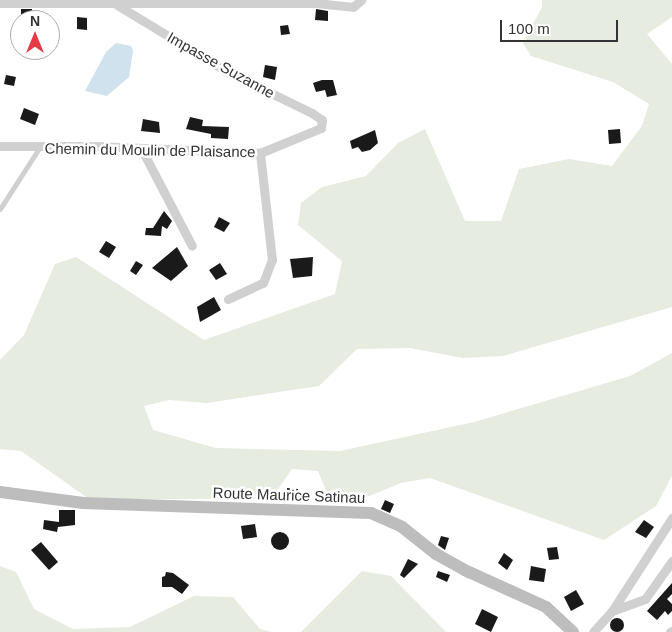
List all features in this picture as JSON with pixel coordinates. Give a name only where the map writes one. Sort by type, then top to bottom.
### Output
[{"type":"main road","name":"Route Maurice Satinau","points":[[0,492],[83,503],[371,514],[397,524],[436,554],[469,572],[546,607],[573,632]]},
{"type":"street","points":[[0,2],[117,5],[359,3]]},
{"type":"street","name":"Impasse Suzanne","points":[[117,5],[226,71],[312,113],[324,124]]},
{"type":"street","name":"Chemin du Moulin de Plaisance","points":[[0,146],[141,148],[260,153],[316,131],[324,124]]},
{"type":"street","points":[[141,148],[192,246]]},
{"type":"street","points":[[228,299],[263,282],[272,260],[260,153]]},
{"type":"street","points":[[593,632],[612,612],[672,518]]},
{"type":"street","points":[[612,612],[645,599],[672,561]]},
{"type":"lane","points":[[0,209],[40,148]]},
{"type":"shaded area","points":[[542,0],[672,0],[672,17],[647,34],[672,64],[672,307],[503,356],[463,358],[410,348],[357,349],[319,386],[207,403],[169,400],[144,406],[153,430],[216,448],[340,451],[474,422],[630,376],[672,353],[672,476],[656,506],[604,540],[430,478],[401,483],[357,501],[327,493],[318,471],[292,469],[271,499],[89,499],[21,451],[0,449],[0,360],[24,335],[55,264],[76,257],[204,340],[335,294],[342,261],[298,225],[301,203],[322,187],[366,176],[398,143],[425,129],[465,221],[501,221],[519,169],[569,159],[612,166],[642,126],[649,104],[613,82],[531,56],[523,43],[542,7]]},
{"type":"shaded area","points":[[0,566],[16,572],[34,609],[73,629],[130,627],[194,596],[233,597],[260,629],[272,632],[0,632]]},
{"type":"shaded area","points":[[362,571],[391,576],[446,632],[301,632]]},
{"type":"water","points":[[116,43],[131,46],[133,51],[129,77],[107,96],[85,91],[106,52]]},
{"type":"building","points":[[316,9],[328,11],[328,21],[315,20]]},
{"type":"building","points":[[77,17],[87,18],[87,30],[77,29]]},
{"type":"building","points":[[288,25],[290,34],[281,35],[280,26]]},
{"type":"building","points":[[265,65],[277,67],[275,80],[263,77]]},
{"type":"building","points":[[6,75],[16,77],[14,86],[4,84]]},
{"type":"building","points":[[322,80],[333,80],[337,95],[327,97],[325,90],[316,92],[313,83]]},
{"type":"building","points":[[24,108],[39,114],[35,125],[20,119]]},
{"type":"building","points":[[190,117],[203,120],[202,126],[229,127],[228,139],[211,138],[211,134],[186,129]]},
{"type":"building","points":[[143,119],[159,122],[160,133],[141,131]]},
{"type":"building","points":[[620,129],[621,143],[609,144],[608,130]]},
{"type":"building","points":[[375,130],[378,143],[370,150],[362,152],[358,147],[352,149],[350,141]]},
{"type":"building","points":[[164,211],[172,221],[167,229],[162,226],[161,236],[145,235],[146,228],[153,228]]},
{"type":"building","points":[[219,217],[230,223],[224,232],[214,227]]},
{"type":"building","points":[[106,241],[116,247],[109,258],[99,252]]},
{"type":"building","points":[[177,247],[188,266],[171,281],[152,268]]},
{"type":"building","points":[[313,257],[312,276],[293,278],[290,259]]},
{"type":"building","points":[[136,261],[143,265],[136,275],[130,271]]},
{"type":"building","points":[[220,263],[227,274],[216,280],[209,270]]},
{"type":"building","points":[[214,297],[221,310],[200,322],[197,307]]},
{"type":"building","points":[[287,488],[298,489],[297,499],[287,499]]},
{"type":"building","points":[[385,500],[394,504],[390,513],[381,509]]},
{"type":"building","points":[[59,510],[75,510],[75,525],[58,527],[57,532],[43,529],[44,520],[59,522]]},
{"type":"building","points":[[644,520],[654,527],[646,538],[635,532]]},
{"type":"building","points":[[255,524],[257,537],[243,539],[241,526]]},
{"type":"building","points":[[280,532],[286,535],[289,541],[286,547],[280,550],[274,547],[271,541],[274,535]]},
{"type":"building","points":[[441,536],[449,538],[445,550],[438,545]]},
{"type":"building","points":[[41,542],[58,562],[49,570],[31,550]]},
{"type":"building","points":[[557,547],[559,559],[549,560],[547,548]]},
{"type":"building","points":[[504,553],[513,560],[507,570],[498,563]]},
{"type":"building","points":[[408,559],[418,564],[404,578],[400,575]]},
{"type":"building","points":[[531,566],[546,569],[544,582],[529,580]]},
{"type":"building","points":[[438,571],[450,575],[447,582],[436,577]]},
{"type":"building","points":[[166,572],[173,573],[189,585],[182,594],[172,587],[162,587],[162,577],[165,576]]},
{"type":"building","points":[[672,583],[672,594],[667,599],[672,604],[672,611],[668,615],[665,611],[657,620],[647,611]]},
{"type":"building","points":[[576,590],[584,604],[571,611],[564,597]]},
{"type":"building","points":[[482,609],[498,617],[491,632],[475,624]]},
{"type":"building","points":[[617,618],[622,620],[624,625],[622,630],[617,632],[612,630],[610,625],[612,620]]}]
